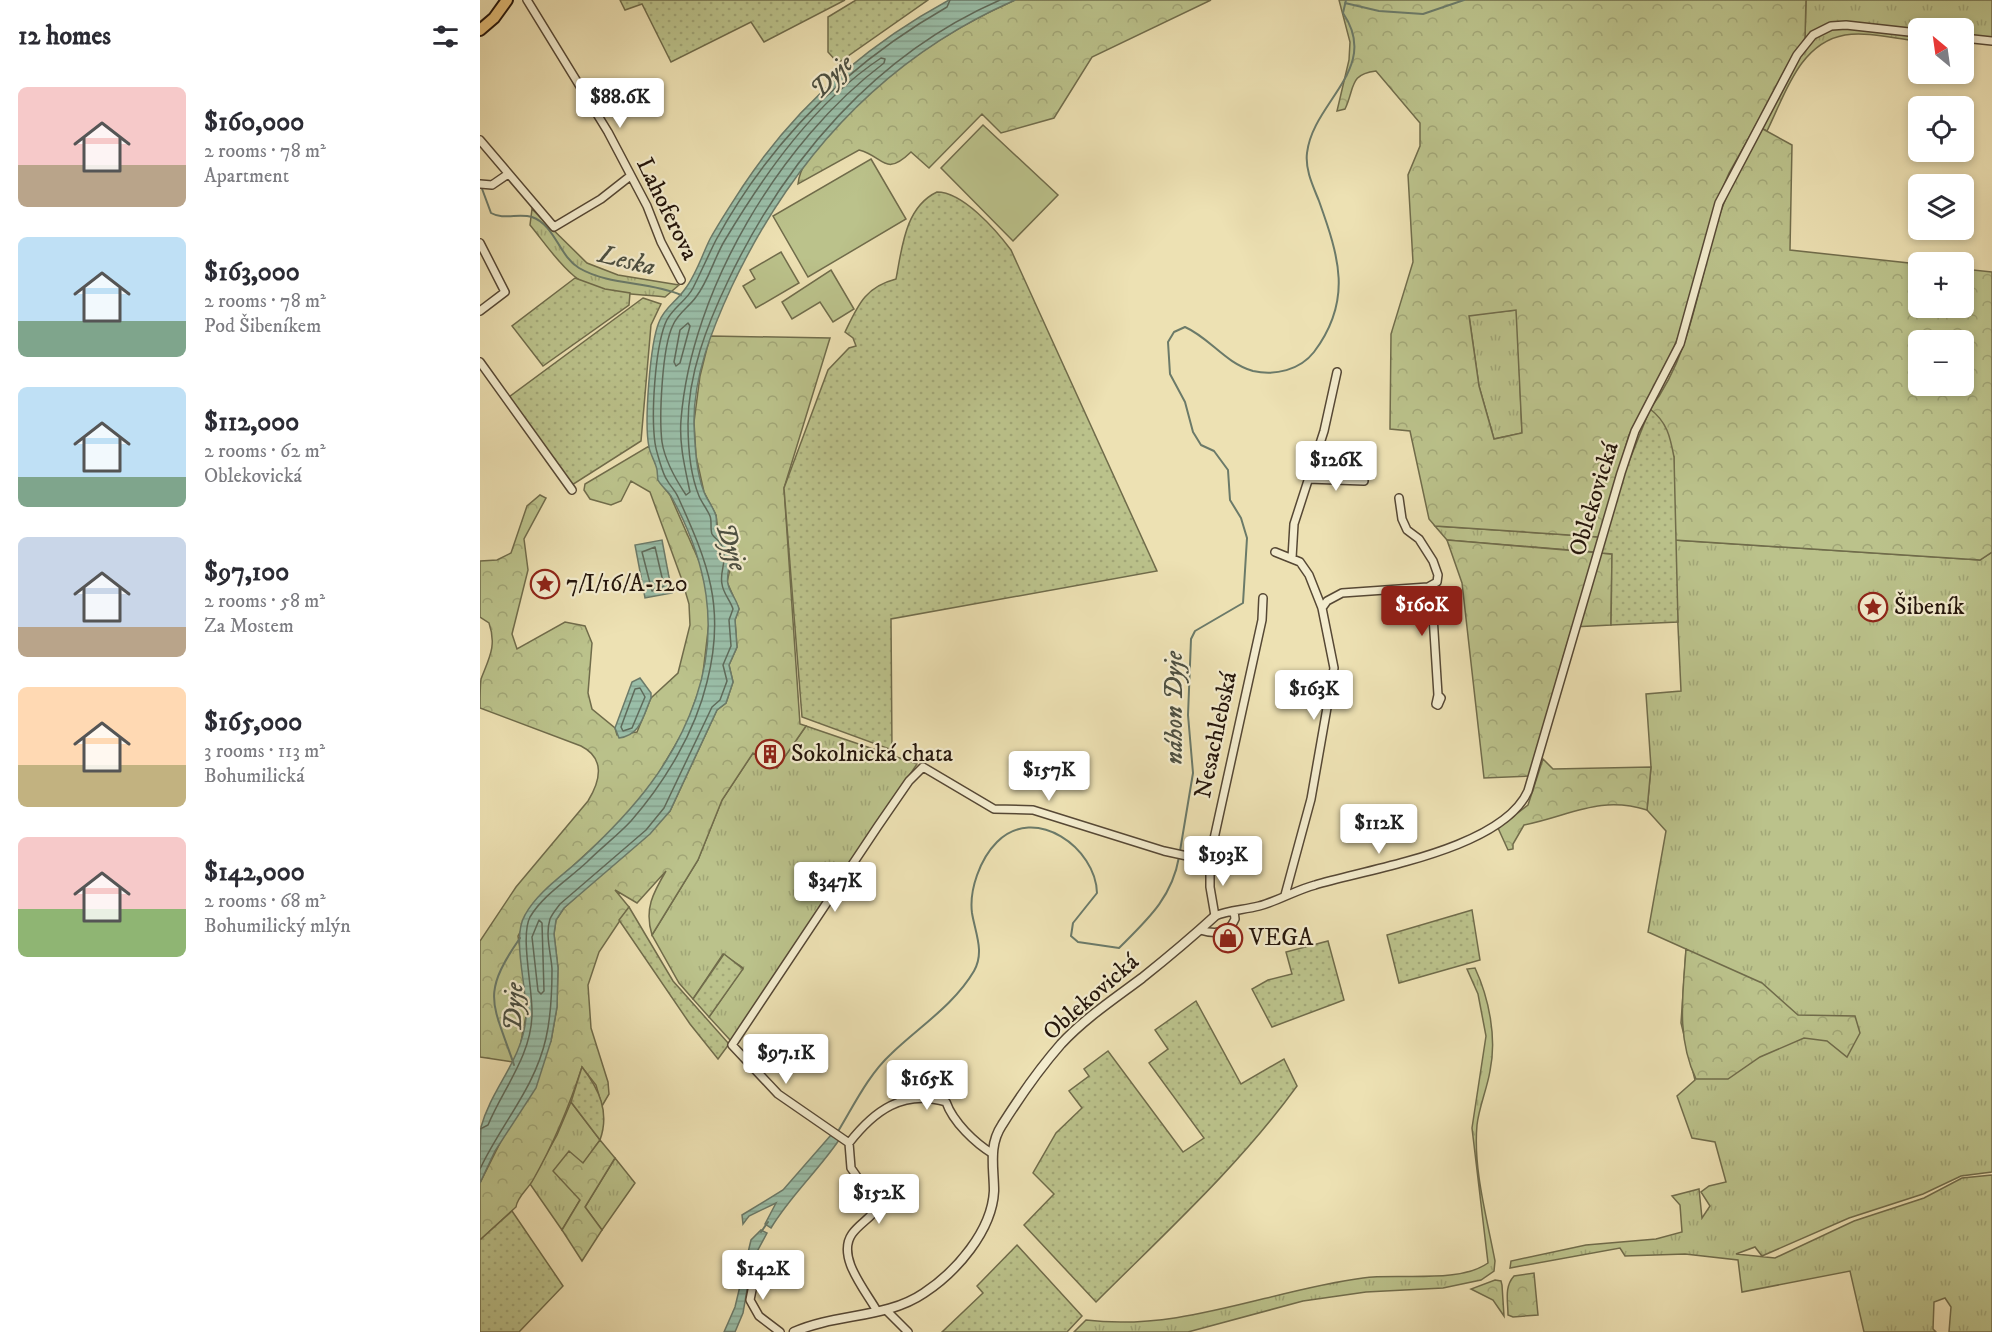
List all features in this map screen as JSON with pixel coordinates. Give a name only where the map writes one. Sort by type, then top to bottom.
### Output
[{"type":"main road","points":[[480,30],[494,18],[507,0]]},
{"type":"street","name":"Lahoferova","points":[[527,0],[608,132],[629,177],[647,206],[661,242],[681,280]]},
{"type":"street","name":"Oblekovická","points":[[794,1332],[831,1318],[886,1310],[924,1294],[957,1264],[982,1232],[994,1194],[992,1145],[1001,1127],[1061,1044],[1094,1014],[1173,954],[1215,916],[1261,906],[1285,895],[1472,840],[1491,829],[1525,798],[1635,431],[1680,344],[1719,203],[1737,166],[1797,55],[1813,35],[1839,25],[1908,32]]},
{"type":"street","points":[[1974,39],[1992,41]]},
{"type":"street","points":[[480,140],[554,227],[601,199],[629,177]]},
{"type":"street","points":[[482,185],[494,184],[508,174]]},
{"type":"street","points":[[480,243],[505,292],[480,311]]},
{"type":"street","points":[[480,362],[572,490]]},
{"type":"street","points":[[1292,558],[1294,524],[1324,431],[1337,372]]},
{"type":"street","points":[[1308,479],[1364,481]]},
{"type":"street","points":[[1322,608],[1327,601],[1342,592],[1428,587],[1437,582],[1438,575],[1419,539],[1407,530],[1402,519],[1399,498]]},
{"type":"street","points":[[1275,552],[1300,562],[1309,575],[1322,608],[1334,668],[1304,832],[1285,895]]},
{"type":"street","points":[[1428,587],[1432,600],[1438,695]]},
{"type":"street","name":"Nesachlebská","points":[[1215,916],[1210,887],[1210,861],[1262,620],[1263,598]]},
{"type":"street","points":[[878,1207],[851,1168],[845,1141],[773,1090],[732,1045],[909,781],[923,767],[987,806],[1033,810],[1174,853],[1210,861]]},
{"type":"street","points":[[1200,930],[1217,933],[1227,930],[1235,919],[1234,911]]},
{"type":"street","points":[[845,1141],[884,1108],[898,1102],[935,1098],[946,1102],[950,1112],[970,1135],[993,1154]]},
{"type":"street","points":[[868,1193],[902,1188]]},
{"type":"street","points":[[877,1311],[850,1262],[846,1250],[851,1234],[894,1189]]},
{"type":"street","points":[[757,1265],[750,1300],[759,1316],[780,1332]]},
{"type":"street","points":[[886,1310],[908,1332]]},
{"type":"green space","points":[[620,0],[845,0],[764,42],[751,22],[671,62],[642,4],[625,10]]},
{"type":"green space","points":[[856,0],[928,0],[838,63],[828,52],[828,17]]},
{"type":"green space","points":[[1015,0],[1211,0],[1092,57],[1054,118],[1001,133],[982,114],[929,168],[911,152],[895,164],[889,164],[859,150],[798,184],[804,166],[814,151],[864,97],[936,42]]},
{"type":"green space","points":[[1339,0],[1806,0],[1805,38],[1729,173],[1714,208],[1681,329],[1667,366],[1629,435],[1599,537],[1435,526],[1429,519],[1410,431],[1390,429],[1391,334],[1413,262],[1408,175],[1420,146],[1420,123],[1376,71],[1361,75],[1357,79],[1345,109],[1337,111],[1349,60],[1350,42]],"holes":[[[1516,310],[1522,433],[1494,439],[1479,386],[1469,316]]]},
{"type":"green space","points":[[1806,0],[1992,0],[1992,38],[1974,36],[1974,18],[1908,18],[1908,30],[1840,22],[1829,24],[1805,38]]},
{"type":"green space","points":[[1836,28],[1908,35],[1908,40],[1854,34],[1829,40],[1805,59],[1787,87],[1767,131],[1761,128],[1789,73],[1807,46],[1817,36]]},
{"type":"green space","points":[[983,125],[1058,195],[1013,241],[941,168]]},
{"type":"green space","points":[[1761,128],[1792,145],[1790,250],[1908,263],[1908,318],[1974,318],[1974,270],[1992,272],[1992,552],[1980,560],[1674,540],[1674,457],[1650,409],[1665,387],[1686,339],[1713,236],[1734,179]]},
{"type":"green space","points":[[871,159],[906,219],[808,277],[773,216]]},
{"type":"green space","points":[[937,192],[957,198],[968,205],[997,232],[1011,250],[1157,571],[891,619],[892,750],[802,717],[784,488],[828,370],[849,348],[856,346],[853,338],[845,332],[854,313],[870,292],[885,282],[896,279],[903,242],[912,218],[926,199]]},
{"type":"green space","points":[[532,209],[587,263],[618,275],[679,285],[665,297],[605,290],[583,282],[562,265],[530,225]]},
{"type":"green space","points":[[781,252],[799,283],[756,308],[743,286],[755,279],[750,270]]},
{"type":"green space","points":[[831,270],[854,309],[833,322],[820,302],[792,319],[782,302]]},
{"type":"green space","points":[[575,278],[605,289],[630,293],[629,305],[543,366],[512,326]]},
{"type":"green space","points":[[643,298],[661,304],[651,325],[641,441],[572,485],[509,397]]},
{"type":"green space","points":[[1517,310],[1522,433],[1494,439],[1479,386],[1469,315]]},
{"type":"green space","points":[[710,336],[830,338],[784,488],[800,724],[806,726],[777,768],[753,753],[722,800],[698,860],[652,935],[649,909],[666,871],[637,903],[615,890],[629,907],[599,952],[588,985],[591,1028],[608,1082],[609,1094],[602,1106],[596,1085],[582,1067],[560,1125],[533,1180],[520,1196],[516,1207],[480,1240],[480,1183],[551,1041],[557,1007],[558,968],[554,934],[556,920],[564,908],[670,811],[717,710],[726,703],[733,682],[729,665],[737,647],[735,620],[739,609],[727,582],[732,561],[726,540],[718,531],[716,515],[704,492],[696,456],[694,422],[700,376]]},
{"type":"green space","points":[[1650,409],[1667,430],[1674,457],[1678,622],[1611,625],[1612,554],[1601,553],[1624,474]]},
{"type":"green space","points":[[649,446],[658,470],[658,480],[670,495],[703,570],[710,614],[702,681],[686,727],[657,776],[626,817],[538,898],[518,936],[523,965],[526,1016],[519,1052],[513,1062],[480,1057],[480,941],[516,887],[588,801],[596,785],[598,770],[594,757],[581,746],[480,708],[481,679],[491,652],[492,638],[489,623],[480,617],[480,561],[497,560],[511,553],[527,506],[540,495],[546,498],[524,539],[528,570],[512,634],[517,649],[565,622],[585,626],[592,643],[588,693],[592,709],[615,728],[617,735],[637,732],[651,698],[678,673],[690,625],[689,604],[650,492],[631,481],[621,501],[611,505],[590,499],[584,490],[585,484]]},
{"type":"green space","points":[[1435,526],[1599,537],[1594,552],[1447,540]]},
{"type":"green space","points":[[1447,540],[1612,554],[1611,625],[1572,627],[1529,776],[1484,778],[1462,583]]},
{"type":"green space","points":[[1674,540],[1980,560],[1992,552],[1992,1172],[1961,1176],[1923,1194],[1849,1218],[1762,1256],[1755,1247],[1736,1254],[1775,1258],[1854,1221],[1924,1198],[1962,1178],[1992,1175],[1992,1332],[1949,1332],[1951,1307],[1945,1298],[1934,1302],[1933,1329],[1936,1332],[1864,1332],[1850,1271],[1742,1292],[1738,1260],[1685,1254],[1625,1256],[1620,1248],[1510,1268],[1511,1261],[1586,1245],[1656,1239],[1682,1232],[1680,1205],[1672,1196],[1699,1189],[1702,1218],[1710,1206],[1701,1192],[1709,1186],[1726,1182],[1715,1142],[1692,1138],[1677,1096],[1695,1080],[1681,1023],[1686,949],[1648,932],[1666,831],[1647,810],[1651,767],[1646,694],[1681,691]]},
{"type":"green space","points":[[806,726],[917,764],[731,1041],[709,1017],[743,968],[723,954],[693,999],[679,983],[652,935],[698,860],[722,800],[753,753],[777,768]]},
{"type":"green space","points":[[1543,759],[1553,769],[1651,767],[1647,810],[1630,806],[1599,806],[1524,825],[1513,844],[1513,849],[1508,850],[1498,828],[1528,805]]},
{"type":"green space","points":[[629,907],[673,981],[729,1044],[718,1059],[690,1024],[619,920]]},
{"type":"green space","points":[[1472,910],[1480,960],[1399,983],[1387,935]]},
{"type":"green space","points":[[1328,941],[1344,1000],[1272,1027],[1252,989],[1268,980],[1292,974],[1286,952]]},
{"type":"green space","points":[[1686,949],[1762,983],[1798,1015],[1855,1016],[1860,1033],[1847,1057],[1827,1041],[1804,1038],[1760,1057],[1728,1079],[1696,1079],[1683,1031]]},
{"type":"green space","points":[[724,954],[743,969],[709,1017],[693,999]]},
{"type":"green space","points":[[1475,968],[1488,1005],[1493,1045],[1489,1078],[1478,1118],[1476,1142],[1482,1193],[1495,1261],[1494,1271],[1481,1280],[1443,1288],[1366,1292],[1303,1301],[1188,1332],[1074,1332],[1086,1320],[1122,1322],[1157,1320],[1226,1308],[1328,1284],[1363,1278],[1461,1274],[1488,1263],[1472,1128],[1486,1036],[1478,994],[1467,969]]},
{"type":"green space","points":[[1196,1001],[1241,1084],[1284,1059],[1297,1086],[1251,1144],[1226,1171],[1096,1302],[1024,1225],[1054,1194],[1033,1173],[1056,1133],[1082,1108],[1069,1091],[1089,1076],[1084,1069],[1108,1051],[1183,1152],[1204,1138],[1149,1063],[1168,1049],[1155,1030]]},
{"type":"green space","points":[[582,1067],[601,1101],[604,1120],[600,1140],[571,1102]]},
{"type":"green space","points":[[571,1102],[600,1140],[583,1164],[580,1200],[562,1230],[530,1184],[557,1135]]},
{"type":"green space","points":[[600,1140],[615,1158],[585,1207],[602,1230],[582,1261],[562,1230],[580,1200],[553,1171],[569,1151],[583,1163]]},
{"type":"green space","points":[[615,1158],[635,1183],[602,1230],[585,1207]]},
{"type":"green space","points":[[512,1211],[563,1286],[519,1332],[480,1332],[480,1240]]},
{"type":"green space","points":[[1017,1245],[1082,1316],[1067,1332],[942,1332],[983,1293],[977,1286]]},
{"type":"green space","points":[[1534,1273],[1538,1315],[1513,1317],[1508,1315],[1507,1294],[1511,1280],[1514,1276]]},
{"type":"green space","points":[[1495,1280],[1501,1281],[1502,1285],[1504,1316],[1493,1300],[1471,1289]]},
{"type":"water","points":[[949,0],[1015,0],[967,24],[924,51],[884,82],[847,116],[783,195],[756,239],[717,319],[700,371],[695,407],[695,450],[704,492],[715,513],[717,530],[725,539],[730,553],[728,584],[739,609],[735,620],[737,647],[729,665],[733,682],[726,703],[717,710],[670,811],[650,834],[564,908],[556,920],[554,934],[558,968],[557,1007],[551,1041],[536,1088],[495,1151],[480,1183],[481,1127],[492,1099],[519,1048],[526,1018],[520,950],[521,925],[525,915],[544,891],[620,821],[650,784],[676,744],[687,722],[703,672],[708,620],[701,570],[683,520],[671,496],[658,480],[657,468],[649,447],[647,420],[649,384],[653,347],[659,322],[689,283],[710,239],[743,186],[786,130],[835,80],[861,58],[889,37]]},
{"type":"water","points":[[662,540],[672,593],[645,598],[635,545]]},
{"type":"water","points":[[640,678],[651,693],[651,698],[637,729],[619,738],[615,728],[632,682]]},
{"type":"water","points":[[831,1135],[839,1140],[771,1228],[765,1224],[776,1203],[749,1216],[743,1224],[742,1215],[783,1190]]},
{"type":"water","points":[[761,1230],[767,1233],[752,1261],[743,1313],[735,1332],[724,1332],[735,1307],[751,1240]]},
{"type":"waterway","name":"náhon Dyje","points":[[1180,851],[1193,773],[1188,715],[1191,639],[1195,631],[1243,603],[1247,538],[1241,518],[1230,500],[1228,470],[1214,451],[1201,445],[1193,432],[1185,402],[1170,374],[1168,342],[1174,332],[1185,327],[1243,367],[1270,373],[1287,370],[1302,363],[1314,352],[1326,333],[1334,314],[1339,278],[1332,241],[1308,172],[1307,153],[1320,117],[1350,68],[1354,51],[1353,33],[1343,13],[1346,0]]},
{"type":"waterway","points":[[1345,3],[1379,11],[1423,14],[1464,0]]},
{"type":"waterway","name":"Leska","points":[[481,186],[491,213],[501,216],[527,216],[540,221],[552,233],[566,256],[579,268],[604,278],[656,287],[681,295]]},
{"type":"waterway","name":"náhon Dyje","points":[[837,1133],[861,1092],[883,1062],[957,995],[974,971],[979,949],[972,913],[972,895],[981,866],[997,842],[1012,831],[1029,828],[1045,830],[1061,836],[1075,847],[1094,876],[1097,893],[1073,923],[1071,936],[1078,942],[1119,948],[1157,907],[1171,885],[1179,857]]},
{"type":"waterway","name":"Dyje","points":[[514,1065],[500,1027],[494,1000],[499,973],[520,938]]},
{"type":"waterway","points":[[761,1232],[768,1222]]},
{"type":"place","name":"7/I/16/A-120","points":[[545,584]]},
{"type":"place","name":"Šibeník","points":[[1873,607]]},
{"type":"place","name":"Sokolnická chata","points":[[770,754]]},
{"type":"place","name":"VEGA","points":[[1228,938]]}]
